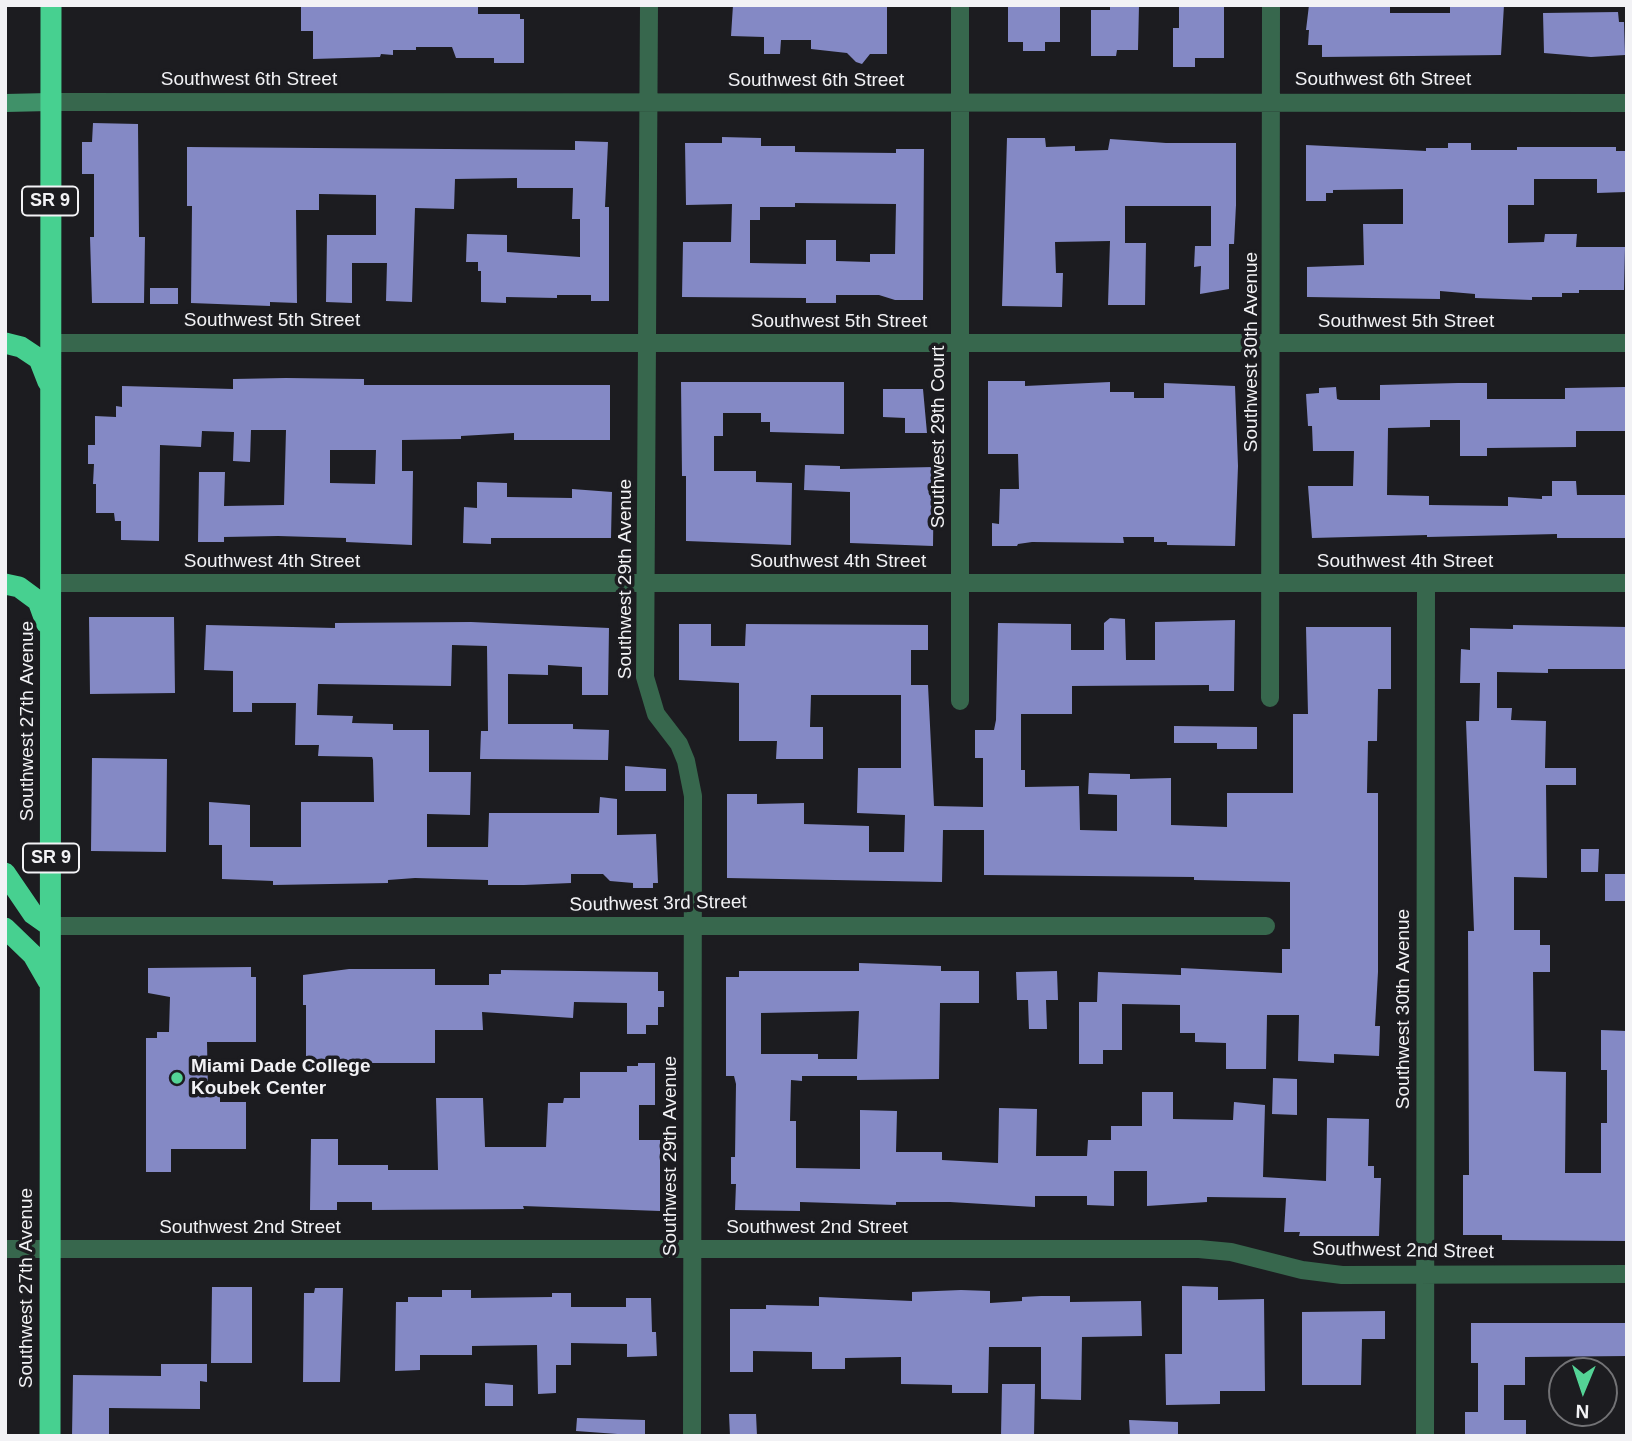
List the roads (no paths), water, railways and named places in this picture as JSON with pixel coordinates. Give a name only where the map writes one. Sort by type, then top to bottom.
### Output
[{"type":"highway","name":"Southwest 27th Avenue","points":[[50,1436],[51,5]]},
{"type":"highway","points":[[5,342],[21,347],[38,359],[51,387]]},
{"type":"highway","points":[[5,584],[19,587],[38,601],[50,635]]},
{"type":"highway","points":[[5,873],[33,914],[50,926]]},
{"type":"highway","points":[[5,928],[33,956],[49,983]]},
{"type":"street","name":"Southwest 29th Avenue","points":[[649,5],[647,688],[656,714],[679,744],[691,779],[692,1436]]},
{"type":"street","name":"Southwest 29th Court","points":[[960,5],[960,701]]},
{"type":"street","name":"Southwest 30th Avenue","points":[[1270,698],[1273,343],[1271,5]]},
{"type":"street","name":"Southwest 6th Street","points":[[5,103],[1627,103]]},
{"type":"street","name":"Southwest 5th Street","points":[[51,343],[1627,343]]},
{"type":"street","name":"Southwest 4th Street","points":[[50,583],[1627,583]]},
{"type":"street","name":"Southwest 30th Avenue","points":[[1425,1436],[1426,583]]},
{"type":"street","name":"Southwest 3rd Street","points":[[50,926],[1266,926]]},
{"type":"street","name":"Southwest 2nd Street","points":[[5,1249],[1199,1249],[1231,1252],[1316,1273],[1627,1274]]},
{"type":"place","name":"Miami Dade College Koubek Center","points":[[177,1078]]}]
